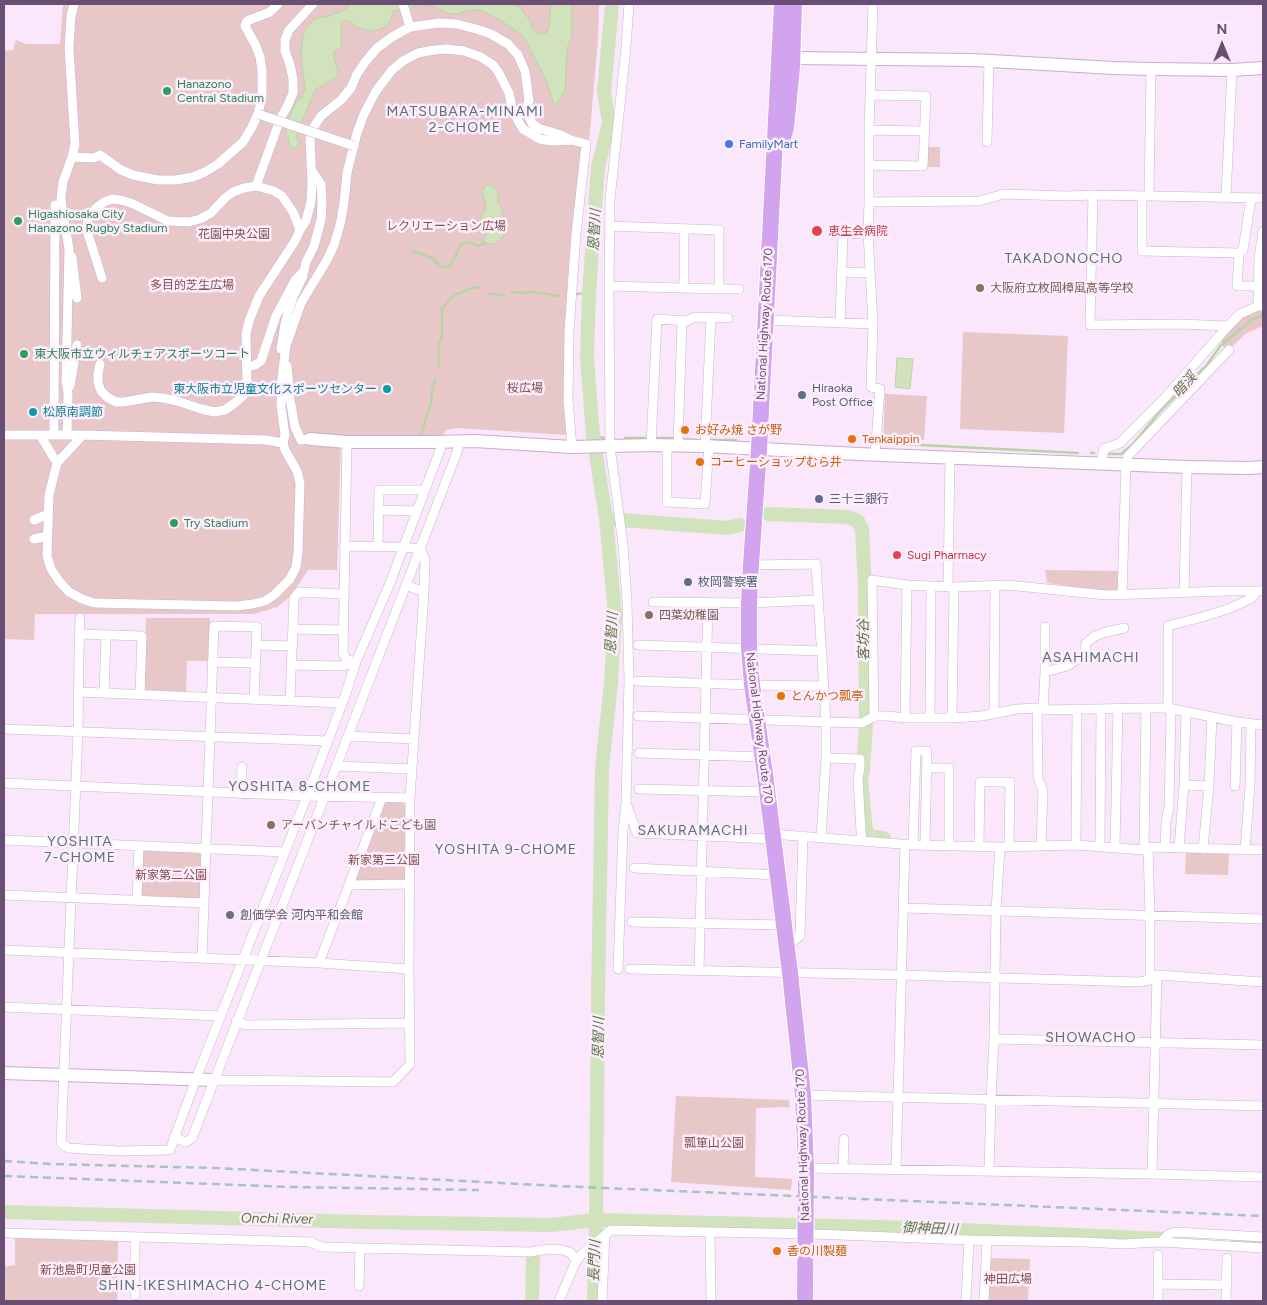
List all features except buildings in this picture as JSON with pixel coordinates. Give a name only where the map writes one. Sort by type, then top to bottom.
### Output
[{"type":"highway","points":[[771,4],[768,129],[774,164]]},
{"type":"highway","name":"National Highway Route 170","points":[[782,4],[759,449],[749,603],[749,648],[752,685],[787,946],[803,1095],[806,1168],[805,1301]]},
{"type":"highway","points":[[774,164],[786,128],[794,4]]},
{"type":"street","points":[[74,4],[69,48],[75,144],[62,182],[61,197],[69,248],[73,260],[77,298]]},
{"type":"street","points":[[72,157],[94,158],[100,155],[121,170],[158,180],[176,180],[193,177],[218,164],[243,142],[258,114],[262,97],[263,84],[260,57],[245,26],[248,21],[270,12],[278,4]]},
{"type":"street","points":[[256,186],[281,117],[292,93],[293,79],[285,51],[285,40],[289,30],[313,4]]},
{"type":"street","points":[[403,4],[410,27]]},
{"type":"street","points":[[618,969],[623,831],[626,803],[629,645],[619,514],[608,446],[609,286],[610,200],[629,4]]},
{"type":"street","points":[[873,4],[868,234],[873,324],[871,387],[880,389],[875,455]]},
{"type":"street","points":[[100,364],[98,383],[101,391],[116,402],[152,397],[163,398],[214,412],[225,410],[236,402],[242,396],[247,383],[246,334],[248,321],[259,296],[295,241],[306,220],[311,202],[312,170],[310,139],[313,128],[321,116],[341,100],[357,74],[377,48],[392,37],[410,27],[439,23],[457,24],[492,34],[508,44],[518,55],[525,71],[529,100],[526,106],[532,123],[538,128],[586,144],[576,234],[569,331],[568,400],[574,447]]},
{"type":"street","points":[[83,435],[57,464],[49,495],[47,556],[51,569],[69,592],[94,603],[237,606],[253,604],[274,595],[290,579],[296,567],[298,552],[300,482],[297,471],[283,443],[285,435],[281,406],[284,361],[291,331],[301,303],[334,245],[340,225],[347,173],[357,133],[376,91],[392,70],[403,61],[418,53],[447,49],[464,51],[480,57],[493,65],[505,82],[512,107],[524,129],[540,139],[551,141],[571,140]]},
{"type":"street","points":[[792,58],[989,61],[1152,69],[1232,70],[1263,68]]},
{"type":"street","points":[[987,142],[989,61]]},
{"type":"street","points":[[1152,69],[1142,250],[1239,253]]},
{"type":"street","points":[[1226,197],[1232,70]]},
{"type":"street","points":[[870,165],[923,166],[926,96],[871,95]]},
{"type":"street","points":[[258,114],[363,150]]},
{"type":"street","points":[[869,130],[924,131]]},
{"type":"street","points":[[312,170],[321,184],[321,220],[314,246],[306,262],[303,277],[293,298],[285,324],[280,355],[287,363],[295,427],[301,440],[347,442],[475,441],[574,447],[672,445],[1101,464],[1248,468],[1263,466]]},
{"type":"street","points":[[102,278],[88,234],[87,223],[96,208],[104,202],[112,200],[131,203],[168,221],[189,222],[211,213],[233,192],[256,186],[274,191],[282,196],[293,212],[300,230]]},
{"type":"street","points":[[869,202],[979,201],[1004,194],[1263,198]]},
{"type":"street","points":[[1094,195],[1090,325],[1181,324],[1228,326]]},
{"type":"street","points":[[1251,198],[1243,250],[1239,253],[1237,286],[1258,286]]},
{"type":"street","points":[[54,435],[55,205]]},
{"type":"street","points":[[610,226],[719,230],[718,289]]},
{"type":"street","points":[[684,229],[684,288]]},
{"type":"street","points":[[1101,464],[1104,449],[1120,443],[1162,401],[1240,314],[1261,306],[1258,286],[1259,258],[1263,231]]},
{"type":"street","points":[[840,324],[843,234],[868,234]]},
{"type":"street","points":[[67,435],[68,393],[66,381],[69,248]]},
{"type":"street","points":[[247,367],[261,361],[276,316],[295,280],[304,271]]},
{"type":"street","points":[[841,272],[870,273]]},
{"type":"street","points":[[609,286],[739,289]]},
{"type":"street","points":[[651,445],[657,319],[687,321],[695,317],[728,318]]},
{"type":"street","points":[[682,321],[666,502],[705,504],[711,318]]},
{"type":"street","points":[[765,320],[873,324]]},
{"type":"street","points":[[68,393],[77,345]]},
{"type":"street","points":[[1122,595],[1126,464],[1128,456],[1229,350]]},
{"type":"street","points":[[4,435],[83,435],[266,440],[283,443]]},
{"type":"street","points":[[40,435],[57,464]]},
{"type":"street","points":[[347,442],[343,653],[347,660],[356,662]]},
{"type":"street","points":[[80,618],[74,843],[61,1142],[68,1148],[119,1151],[170,1150],[328,741],[356,662],[404,547],[443,442]]},
{"type":"street","points":[[174,1137],[186,1142],[192,1138],[460,442]]},
{"type":"street","points":[[950,457],[952,718]]},
{"type":"street","points":[[1184,593],[1187,467]]},
{"type":"street","points":[[378,546],[379,490],[425,490]]},
{"type":"street","points":[[379,510],[417,511]]},
{"type":"street","points":[[34,516],[48,514]]},
{"type":"street","points":[[34,535],[48,536]]},
{"type":"street","points":[[344,546],[420,549]]},
{"type":"street","points":[[4,1073],[214,1080],[393,1082],[410,1064],[410,798],[425,559],[420,549]]},
{"type":"street","points":[[751,565],[816,564],[826,722],[826,758],[821,837]]},
{"type":"street","points":[[874,717],[872,580],[907,586],[1008,585],[1091,594],[1122,595],[1260,591]]},
{"type":"street","points":[[406,585],[424,592]]},
{"type":"street","points":[[905,718],[907,586]]},
{"type":"street","points":[[930,718],[931,586]]},
{"type":"street","points":[[994,714],[995,586]]},
{"type":"street","points":[[1165,848],[1166,822],[1170,797],[1171,714],[1168,708],[1168,626],[1228,609],[1252,598],[1260,591]]},
{"type":"street","points":[[290,700],[294,598],[299,592],[343,594]]},
{"type":"street","points":[[653,602],[749,603],[818,600]]},
{"type":"street","points":[[699,971],[708,602]]},
{"type":"street","points":[[202,958],[214,626],[257,627],[254,698]]},
{"type":"street","points":[[1041,846],[1043,791],[1038,778],[1040,709],[1045,672],[1045,627]]},
{"type":"street","points":[[1045,672],[1067,666],[1085,654],[1086,643],[1095,636],[1124,628]]},
{"type":"street","points":[[293,629],[343,630]]},
{"type":"street","points":[[80,634],[142,636],[140,694]]},
{"type":"street","points":[[104,693],[106,635]]},
{"type":"street","points":[[256,645],[293,646]]},
{"type":"street","points":[[638,645],[821,651]]},
{"type":"street","points":[[212,662],[256,662]]},
{"type":"street","points":[[292,665],[340,666],[356,662]]},
{"type":"street","points":[[637,680],[824,686]]},
{"type":"street","points":[[79,692],[342,703]]},
{"type":"street","points":[[1146,708],[1146,849],[1155,1043],[1152,1174]]},
{"type":"street","points":[[638,716],[862,723],[874,717],[952,718],[982,716],[1017,709],[1168,708],[1237,722],[1263,725]]},
{"type":"street","points":[[1076,845],[1077,709]]},
{"type":"street","points":[[1100,847],[1101,709]]},
{"type":"street","points":[[1115,848],[1118,709]]},
{"type":"street","points":[[1178,848],[1184,785],[1186,712]]},
{"type":"street","points":[[1203,848],[1209,786],[1212,717]]},
{"type":"street","points":[[1236,786],[1237,722]]},
{"type":"street","points":[[1244,849],[1250,786],[1251,724]]},
{"type":"street","points":[[4,729],[328,741]]},
{"type":"street","points":[[348,736],[414,740]]},
{"type":"street","points":[[896,1170],[904,908],[916,751],[927,751],[925,845]]},
{"type":"street","points":[[639,753],[763,757]]},
{"type":"street","points":[[826,758],[860,759],[858,778],[862,841]]},
{"type":"street","points":[[336,766],[412,769]]},
{"type":"street","points":[[241,794],[242,767]]},
{"type":"street","points":[[927,768],[949,768],[949,845]]},
{"type":"street","points":[[979,846],[980,782],[1010,782],[1010,846]]},
{"type":"street","points":[[4,783],[241,794],[410,798]]},
{"type":"street","points":[[1184,785],[1209,786]]},
{"type":"street","points":[[639,789],[767,792]]},
{"type":"street","points":[[319,963],[382,798]]},
{"type":"street","points":[[626,803],[637,833],[702,836],[802,836],[925,845],[1000,847],[1076,845],[1146,849],[1263,850]]},
{"type":"street","points":[[787,946],[800,936],[802,836]]},
{"type":"street","points":[[4,840],[285,852]]},
{"type":"street","points":[[137,900],[139,846]]},
{"type":"street","points":[[989,1171],[996,910],[1000,847]]},
{"type":"street","points":[[634,868],[778,875]]},
{"type":"street","points":[[350,884],[410,884]]},
{"type":"street","points":[[4,895],[204,903]]},
{"type":"street","points":[[904,908],[1263,919]]},
{"type":"street","points":[[632,922],[784,925]]},
{"type":"street","points":[[4,950],[319,963],[409,969]]},
{"type":"street","points":[[630,969],[1138,982],[1153,978],[1263,982]]},
{"type":"street","points":[[4,1007],[221,1016]]},
{"type":"street","points":[[236,1022],[246,1024],[409,1023]]},
{"type":"street","points":[[994,1040],[1263,1045]]},
{"type":"street","points":[[803,1095],[1263,1106]]},
{"type":"street","points":[[844,1139],[844,1169]]},
{"type":"street","points":[[806,1168],[1263,1177]]},
{"type":"street","points":[[559,1301],[578,1258],[611,1230],[710,1233],[805,1229],[813,1234],[969,1240],[1122,1244],[1164,1239],[1263,1248]]},
{"type":"street","points":[[1164,1239],[1176,1232],[1263,1237]]},
{"type":"street","points":[[4,1233],[310,1242],[322,1247],[530,1252],[549,1249],[563,1250],[578,1258]]},
{"type":"street","points":[[710,1233],[711,1301]]},
{"type":"street","points":[[602,1301],[603,1236]]},
{"type":"street","points":[[135,1237],[135,1295]]},
{"type":"street","points":[[966,1301],[969,1240]]},
{"type":"street","points":[[984,1301],[987,1240]]},
{"type":"street","points":[[359,1286],[360,1248]]},
{"type":"street","points":[[1158,1255],[1158,1301]]},
{"type":"street","points":[[1226,1301],[1227,1258]]},
{"type":"street","points":[[1158,1284],[1227,1285]]},
{"type":"green space","name":"花園中央公園","points":[[63,4],[599,4],[598,40],[587,164],[581,164],[567,435],[457,428],[446,430],[440,439],[341,438],[337,570],[308,570],[291,596],[277,607],[254,614],[35,614],[34,640],[4,639],[4,51],[13,50],[16,40],[26,44],[60,44]]},
{"type":"green space","points":[[928,147],[940,147],[940,167],[928,167]]},
{"type":"green space","points":[[1263,306],[1263,326],[1245,334],[1226,353],[1219,336],[1228,326]]},
{"type":"green space","points":[[963,332],[1068,336],[1064,433],[960,429]]},
{"type":"green space","points":[[885,394],[927,396],[924,440],[883,438]]},
{"type":"green space","points":[[1045,570],[1118,571],[1118,589],[1115,593],[1047,583]]},
{"type":"green space","points":[[146,618],[210,618],[209,661],[187,661],[186,692],[146,692],[143,688]]},
{"type":"green space","name":"新家第三公園","points":[[391,799],[401,799],[405,805],[405,878],[400,882],[358,881],[355,878],[382,805]]},
{"type":"green space","name":"新家第二公園","points":[[144,850],[197,851],[202,856],[201,895],[196,900],[144,898],[140,894],[141,853]]},
{"type":"green space","points":[[1186,852],[1229,854],[1228,875],[1185,874]]},
{"type":"green space","name":"瓢箪山公園","points":[[676,1096],[789,1100],[790,1107],[756,1108],[755,1177],[792,1179],[791,1190],[671,1182]]},
{"type":"green space","name":"新池島町児童公園","points":[[15,1235],[118,1239],[117,1301],[4,1301],[4,1267],[15,1265]]},
{"type":"green space","name":"神田広場","points":[[988,1258],[1030,1259],[1028,1301],[986,1301]]},
{"type":"shaded area","points":[[352,4],[419,4],[413,6],[410,10],[395,10],[389,23],[377,30],[363,29],[349,21],[341,23],[341,48],[333,54],[338,71],[336,77],[315,90],[296,136],[299,143],[298,146],[293,148],[289,145],[288,137],[285,135],[296,101],[301,99],[305,89],[301,54],[303,35],[306,28],[315,19],[342,11]]},
{"type":"shaded area","points":[[419,4],[512,4],[520,7],[528,17],[534,31],[539,34],[547,32],[549,28],[551,4],[572,4],[572,35],[567,49],[565,92],[554,105],[546,80],[523,36],[503,22],[480,10],[450,14],[433,6]]},
{"type":"shaded area","points":[[488,184],[498,191],[498,202],[502,210],[503,224],[506,227],[503,237],[496,244],[484,243],[483,241],[486,237],[486,229],[481,216],[485,210],[486,203],[482,193],[484,187]]},
{"type":"shaded area","points":[[897,358],[913,359],[910,389],[895,387]]},
{"type":"waterway","name":"恩智川","points":[[594,1301],[602,768],[611,683],[615,614],[606,519],[593,435],[587,358],[589,293],[598,167],[609,123],[604,92],[612,4]]},
{"type":"waterway","points":[[413,251],[432,258],[440,266],[444,267],[450,266],[461,244],[470,242],[478,246],[484,243]]},
{"type":"waterway","points":[[438,366],[438,347],[442,336],[442,309],[454,295],[480,287]]},
{"type":"waterway","points":[[512,292],[533,292],[559,296]]},
{"type":"waterway","points":[[576,294],[589,293]]},
{"type":"waterway","points":[[488,294],[504,295]]},
{"type":"waterway","name":"暗渓","points":[[1109,454],[1121,454],[1133,444],[1162,409],[1206,366],[1221,345],[1253,319],[1263,315]]},
{"type":"waterway","points":[[418,437],[420,437],[431,403],[435,379]]},
{"type":"waterway","name":"暗渓","points":[[593,435],[604,438]]},
{"type":"waterway","name":"暗渓","points":[[625,438],[645,438]]},
{"type":"waterway","name":"暗渓","points":[[657,438],[673,438]]},
{"type":"waterway","name":"暗渓","points":[[682,439],[696,440]]},
{"type":"waterway","name":"暗渓","points":[[709,440],[736,440]]},
{"type":"waterway","name":"暗渓","points":[[881,443],[1078,453]]},
{"type":"waterway","name":"客坊谷","points":[[768,514],[849,517],[858,521],[862,529],[865,588],[866,726],[861,780],[866,831],[872,837],[884,838]]},
{"type":"waterway","name":"客坊谷","points":[[607,519],[728,528],[740,525]]},
{"type":"waterway","name":"恩智川","points":[[4,1212],[551,1225],[596,1220],[915,1228],[1165,1239]]},
{"type":"waterway","name":"御神田川","points":[[1237,1242],[1263,1244]]},
{"type":"waterway","points":[[532,1301],[533,1258]]},
{"type":"railway","points":[[4,1161],[216,1168],[558,1186],[1263,1216]]},
{"type":"railway","points":[[4,1176],[290,1187],[479,1190]]},
{"type":"place","name":"Hanazono Central Stadium","points":[[167,91]]},
{"type":"place","name":"FamilyMart","points":[[729,144]]},
{"type":"place","name":"Higashiosaka City Hanazono Rugby Stadium","points":[[18,221]]},
{"type":"place","name":"恵生会病院","points":[[817,231]]},
{"type":"place","name":"大阪府立枚岡樟風高等学校","points":[[980,288]]},
{"type":"place","name":"東大阪市立ウィルチェアスポーツコート","points":[[24,354]]},
{"type":"place","name":"東大阪市立児童文化スポーツセンター","points":[[387,389]]},
{"type":"place","name":"Hiraoka Post Office","points":[[802,395]]},
{"type":"place","name":"松原南調節","points":[[33,412]]},
{"type":"place","name":"お好み焼 さが野","points":[[685,430]]},
{"type":"place","name":"Tenkaippin","points":[[852,439]]},
{"type":"place","name":"コーヒーショップむら井","points":[[700,462]]},
{"type":"place","name":"三十三銀行","points":[[819,499]]},
{"type":"place","name":"Try Stadium","points":[[174,523]]},
{"type":"place","name":"Sugi Pharmacy","points":[[897,555]]},
{"type":"place","name":"枚岡警察署","points":[[688,582]]},
{"type":"place","name":"四葉幼稚園","points":[[649,615]]},
{"type":"place","name":"とんかつ瓢亭","points":[[781,696]]},
{"type":"place","name":"アーバンチャイルドこども園","points":[[271,825]]},
{"type":"place","name":"創価学会 河内平和会館","points":[[230,915]]},
{"type":"place","name":"香の川製麺","points":[[777,1251]]},
{"type":"district","name":"MATSUBARA-MINAMI 2-CHOME","points":[[465,120]]},
{"type":"district","name":"TAKADONOCHO","points":[[1064,259]]},
{"type":"district","name":"ASAHIMACHI","points":[[1091,658]]},
{"type":"district","name":"YOSHITA 8-CHOME","points":[[300,787]]},
{"type":"district","name":"SAKURAMACHI","points":[[693,831]]},
{"type":"district","name":"YOSHITA 7-CHOME","points":[[80,850]]},
{"type":"district","name":"YOSHITA 9-CHOME","points":[[506,850]]},
{"type":"district","name":"SHOWACHO","points":[[1091,1038]]},
{"type":"district","name":"SHIN-IKESHIMACHO 4-CHOME","points":[[213,1286]]},
{"type":"park label","name":"レクリエーション広場","points":[[446,226]]},
{"type":"park label","name":"多目的芝生広場","points":[[192,285]]},
{"type":"park label","name":"桜広場","points":[[525,388]]},
{"type":"water label","name":"Onchi River","points":[[277,1219]]},
{"type":"water label","name":"長門川","points":[[595,1261]]}]
